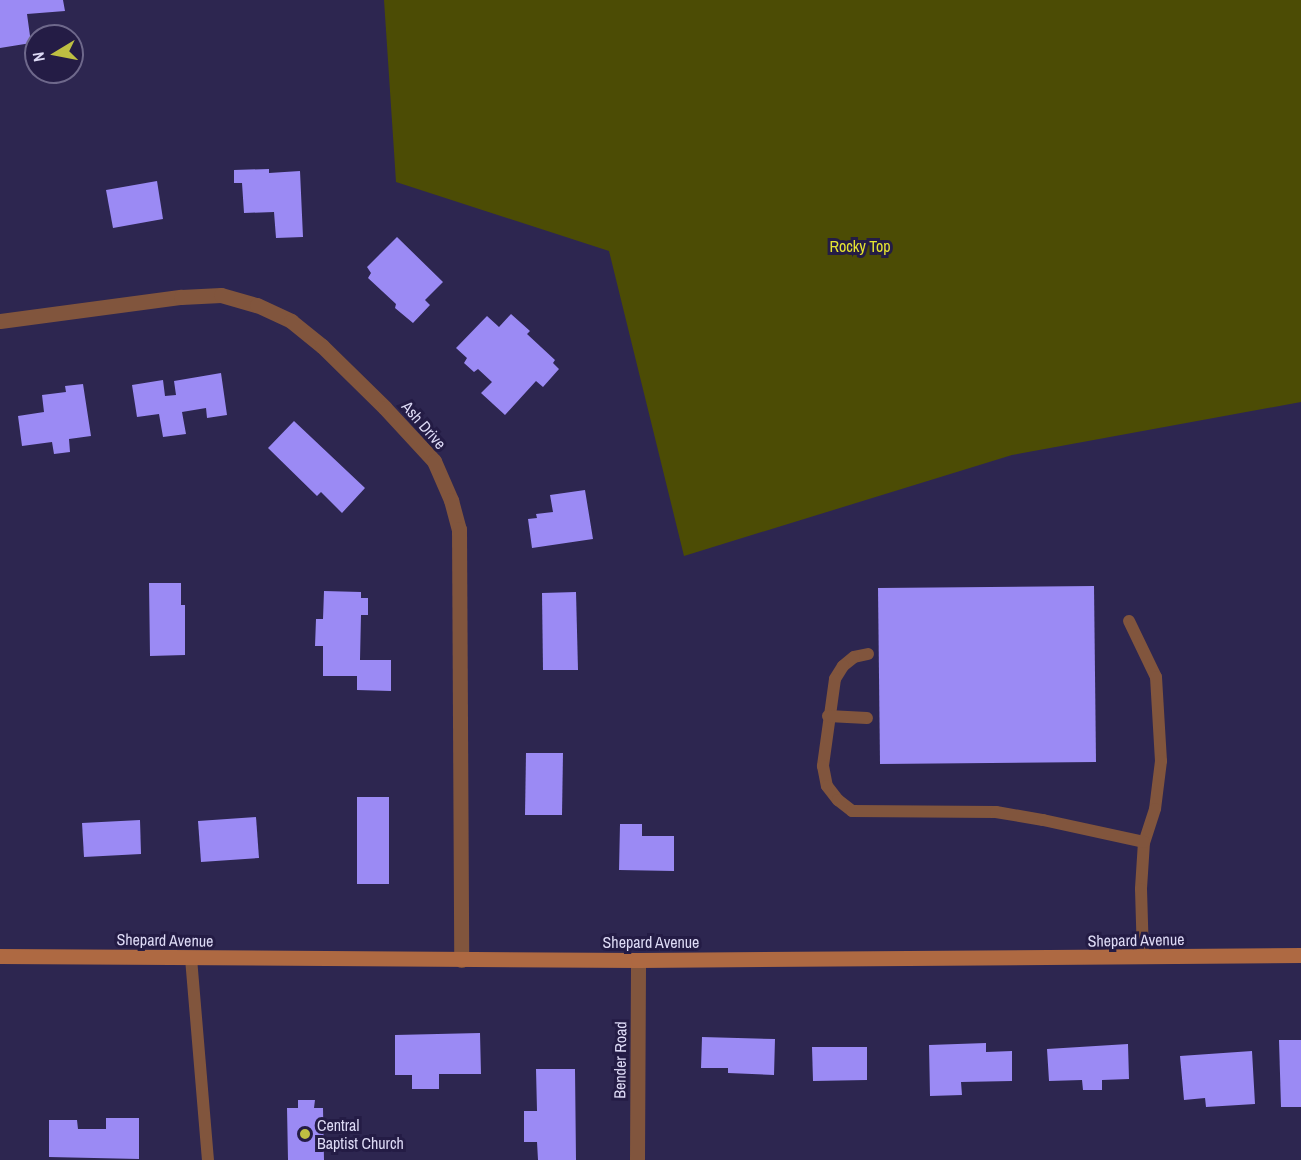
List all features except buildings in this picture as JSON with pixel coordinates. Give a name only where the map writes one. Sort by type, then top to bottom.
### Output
[{"type":"main road","name":"Shepard Avenue","points":[[0,956],[638,960],[1143,958],[1301,955]]},
{"type":"street","name":"Ash Drive","points":[[0,321],[182,297],[221,295],[257,305],[291,321],[322,346],[386,408],[434,461],[451,500],[459,529],[461,960]]},
{"type":"street","name":"Bender Road","points":[[637,1160],[638,960]]},
{"type":"lane","points":[[1130,621],[1156,677],[1161,761],[1155,809],[1144,842],[1141,889],[1143,958]]},
{"type":"lane","points":[[868,654],[854,657],[843,666],[835,680],[828,716],[823,766],[827,786],[838,800],[852,810],[996,812],[1043,819],[1144,842]]},
{"type":"lane","points":[[828,716],[867,718]]},
{"type":"lane","points":[[191,958],[208,1160]]},
{"type":"green space","name":"Rocky Top","points":[[384,0],[1301,0],[1301,402],[1012,455],[684,556],[609,251],[396,182]]},
{"type":"place","name":"Central Baptist Church","points":[[305,1134]]}]
